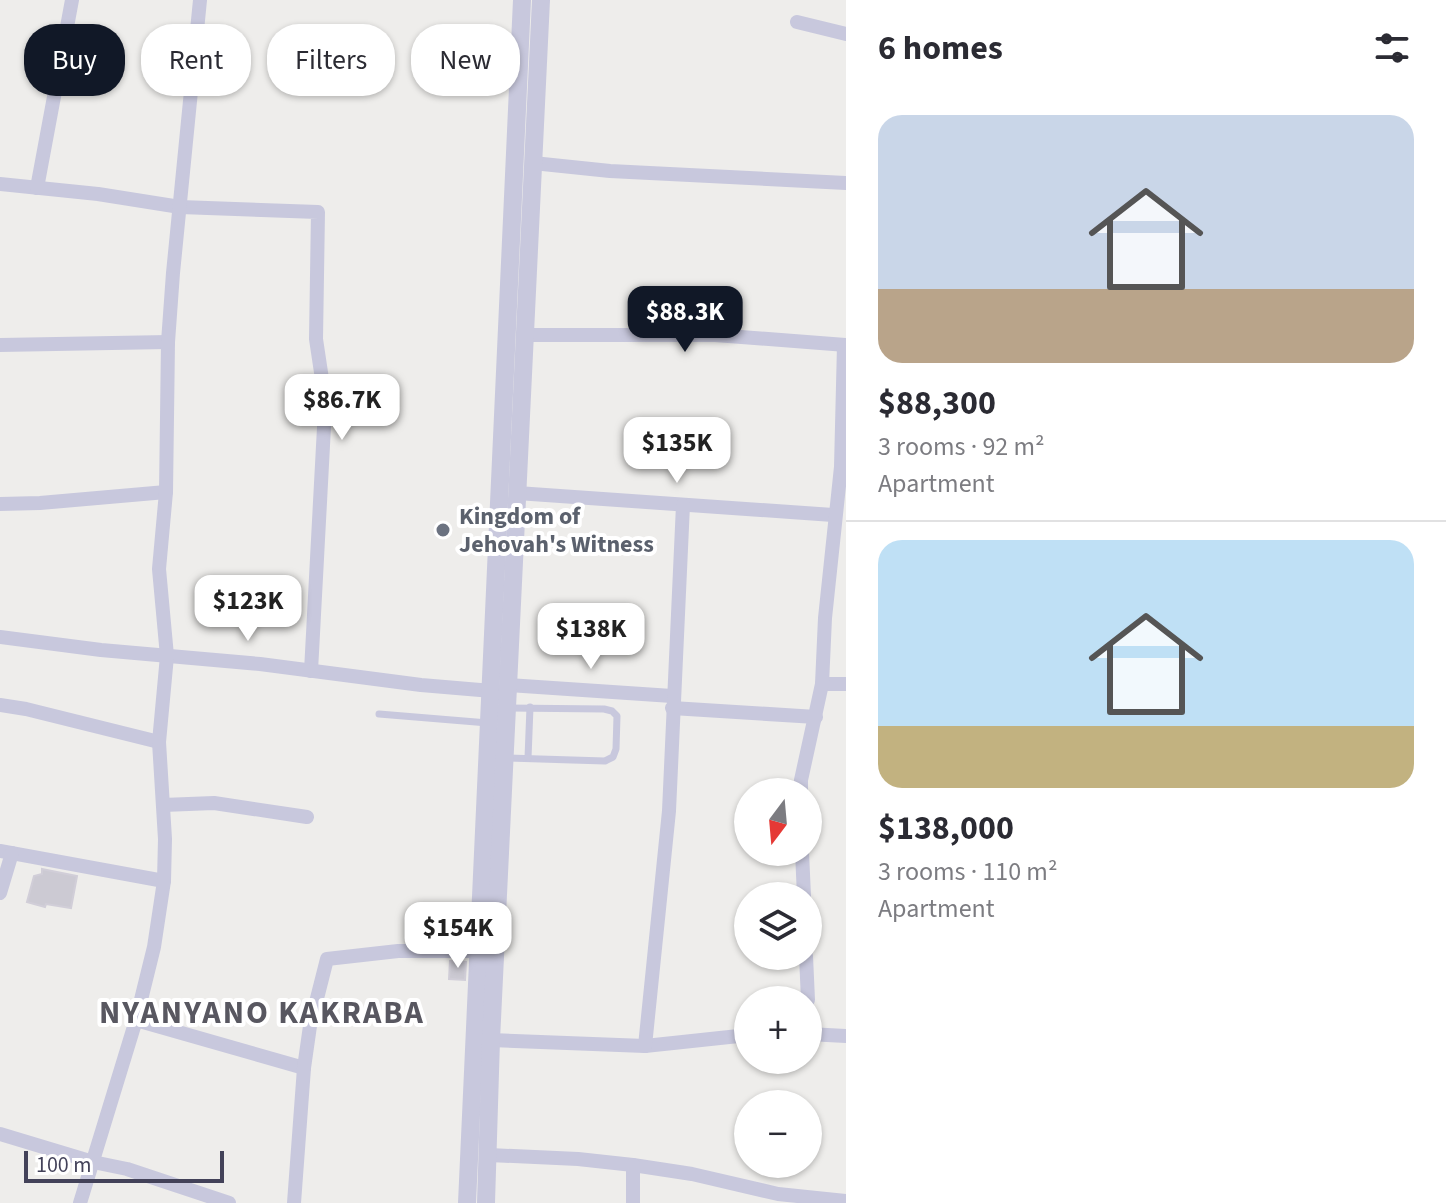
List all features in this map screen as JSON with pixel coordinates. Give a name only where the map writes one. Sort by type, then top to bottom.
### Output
[{"type":"street","points":[[37,188],[72,0]]},
{"type":"street","points":[[80,1203],[136,1020],[154,947],[164,881],[159,742],[167,656],[159,569],[166,492],[168,342],[200,0]]},
{"type":"street","points":[[486,1203],[508,708],[500,688],[522,0]]},
{"type":"street","points":[[467,1203],[490,724],[500,688],[517,493],[541,0]]},
{"type":"street","points":[[797,22],[846,34]]},
{"type":"street","points":[[533,163],[610,171],[846,183]]},
{"type":"street","points":[[0,184],[98,194],[180,207],[318,212],[316,339],[324,427],[311,671]]},
{"type":"street","points":[[524,335],[715,335],[845,345],[841,467],[833,515],[822,684],[801,778]]},
{"type":"street","points":[[0,345],[168,342]]},
{"type":"street","points":[[0,504],[166,492]]},
{"type":"street","points":[[517,493],[833,515]]},
{"type":"street","points":[[645,1046],[664,877],[683,505]]},
{"type":"street","points":[[0,637],[260,664],[421,685],[500,688],[816,717]]},
{"type":"street","points":[[822,684],[846,684]]},
{"type":"street","points":[[0,705],[159,742]]},
{"type":"street","points":[[163,805],[214,803],[307,817]]},
{"type":"street","points":[[0,893],[6,852],[164,881]]},
{"type":"street","points":[[294,1203],[304,1068],[310,1026],[327,959],[386,951],[479,951]]},
{"type":"street","points":[[136,1020],[304,1068]]},
{"type":"street","points":[[822,1035],[846,1036]]},
{"type":"street","points":[[491,1040],[645,1046],[734,1036]]},
{"type":"street","points":[[0,1134],[127,1169],[229,1203]]},
{"type":"street","points":[[489,1155],[633,1165],[692,1174],[778,1198],[846,1201]]},
{"type":"street","points":[[633,1165],[633,1203]]},
{"type":"lane","points":[[528,758],[530,707]]},
{"type":"lane","points":[[504,758],[605,761],[613,757],[616,749],[617,716],[612,711],[508,708]]},
{"type":"lane","points":[[379,714],[490,724]]},
{"type":"building","points":[[42,869],[77,876],[71,908],[46,904],[45,907],[27,902],[34,876],[42,874]]},
{"type":"building","points":[[450,961],[466,962],[465,980],[449,979]]},
{"type":"place","name":"Kingdom of Jehovah's Witness","points":[[443,530]]},
{"type":"district","name":"NYANYANO KAKRABA","points":[[262,1013]]}]
